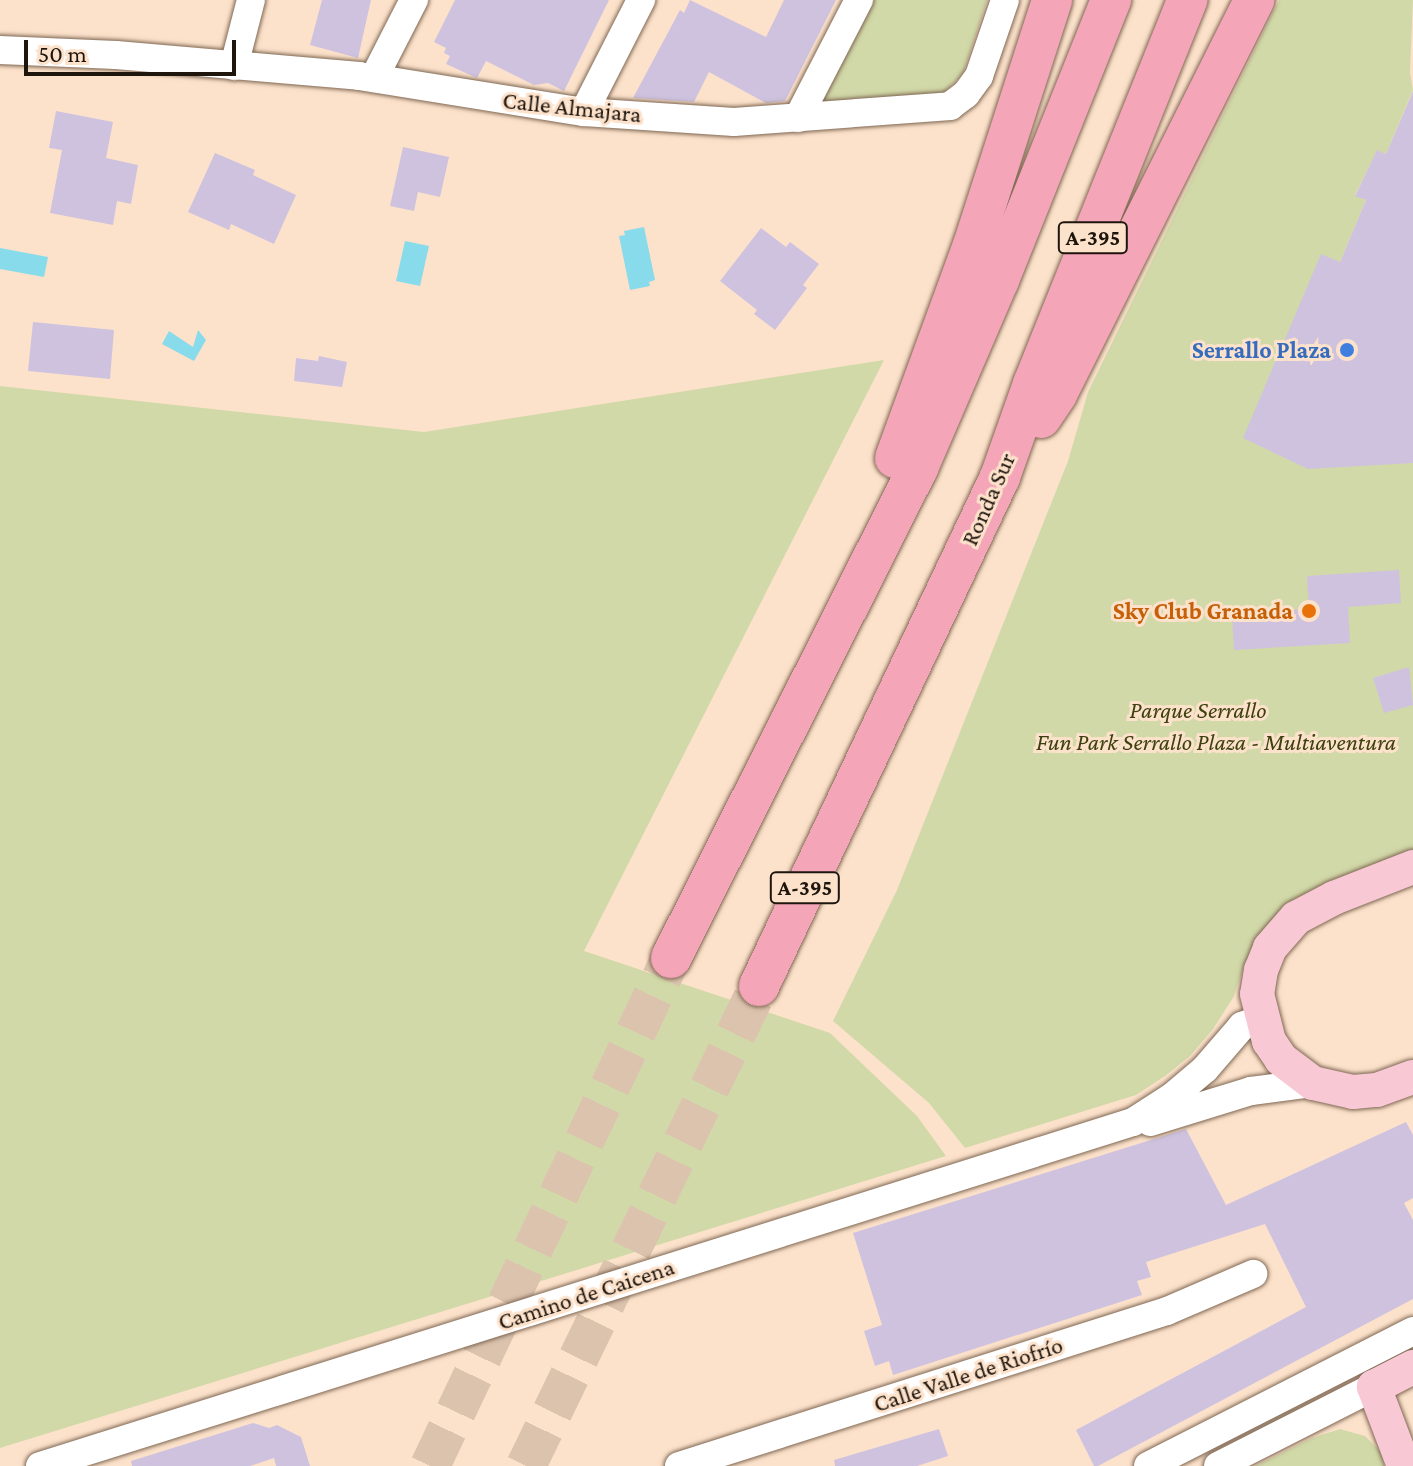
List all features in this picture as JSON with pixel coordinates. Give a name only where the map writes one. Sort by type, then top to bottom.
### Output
[{"type":"highway","points":[[880,543],[894,460],[973,245],[1052,0]]},
{"type":"highway","name":"A-395","points":[[671,958],[918,468],[999,280],[1111,0]]},
{"type":"highway","name":"Ronda Sur","points":[[759,986],[1000,477],[1033,384],[1187,0]]},
{"type":"highway","points":[[1000,477],[1057,394],[1254,0]]},
{"type":"main road","points":[[1413,867],[1334,898],[1307,911],[1285,928],[1270,948],[1261,970],[1257,994],[1261,1019],[1281,1059],[1313,1083],[1339,1091],[1367,1092],[1413,1077]]},
{"type":"main road","points":[[1404,1466],[1374,1387],[1413,1367]]},
{"type":"street","points":[[234,66],[251,0]]},
{"type":"street","points":[[374,78],[414,0]]},
{"type":"street","points":[[584,112],[641,0]]},
{"type":"street","points":[[798,118],[859,0]]},
{"type":"street","name":"Calle Almajara","points":[[0,50],[374,78],[584,112],[734,122],[950,106],[966,94],[979,76],[1005,0]]},
{"type":"street","name":"Camino de Caicena","points":[[40,1466],[1133,1122],[1172,1097],[1205,1069],[1242,1026],[1261,1019]]},
{"type":"street","points":[[1251,1091],[1281,1059]]},
{"type":"street","points":[[1205,1069],[1221,1100]]},
{"type":"street","name":"Camino de Caicena","points":[[1133,1122],[1153,1122],[1251,1091],[1313,1083]]},
{"type":"street","name":"Calle Valle de Riofrío","points":[[679,1466],[1167,1311],[1253,1274]]},
{"type":"street","points":[[1148,1466],[1413,1331]]},
{"type":"street","points":[[1218,1466],[1374,1387]]},
{"type":"green space","points":[[871,0],[987,0],[963,73],[943,94],[815,108]]},
{"type":"green space","name":"Parque Serrallo","points":[[1279,0],[1413,0],[1410,72],[1413,90],[1386,154],[1377,151],[1355,195],[1366,200],[1340,262],[1322,255],[1413,463],[1413,850],[1328,883],[1263,931],[1245,964],[1233,998],[1213,1029],[1190,1056],[1165,1076],[1136,1095],[965,1148],[929,1103],[833,1021],[897,890],[1068,461],[1088,392]]},
{"type":"green space","points":[[884,360],[584,951],[830,1033],[917,1116],[946,1156],[0,1448],[0,386],[424,432]]},
{"type":"green space","points":[[1340,1429],[1365,1436],[1382,1453],[1384,1466],[1255,1466],[1312,1438]]},
{"type":"water","points":[[644,227],[655,280],[649,282],[650,286],[630,290],[619,236],[625,235],[624,231]]},
{"type":"water","points":[[405,241],[429,246],[420,286],[396,281]]},
{"type":"water","points":[[0,248],[48,257],[44,277],[0,269]]},
{"type":"water","points":[[198,330],[206,340],[194,361],[162,344],[169,331],[193,347]]},
{"type":"building","points":[[322,0],[371,0],[358,58],[310,45]]},
{"type":"building","points":[[455,0],[609,0],[564,91],[548,83],[534,85],[486,61],[477,78],[446,64],[450,56],[444,53],[446,48],[434,42]]},
{"type":"building","points":[[690,0],[766,37],[784,0],[836,0],[785,101],[766,103],[709,72],[694,102],[633,98],[680,10],[684,13]]},
{"type":"building","name":"Serrallo Plaza","points":[[1413,91],[1413,463],[1308,469],[1243,438],[1321,254],[1340,262],[1366,200],[1355,196],[1377,150],[1386,154]]},
{"type":"building","points":[[56,111],[113,122],[106,158],[138,165],[131,204],[117,201],[113,225],[50,213],[62,150],[49,148]]},
{"type":"building","points":[[403,147],[449,157],[440,197],[418,192],[414,211],[390,206]]},
{"type":"building","points":[[215,153],[255,170],[253,175],[296,195],[274,244],[231,224],[229,230],[188,212]]},
{"type":"building","points":[[761,228],[786,247],[790,242],[819,264],[803,285],[807,288],[775,330],[754,314],[757,310],[720,281]]},
{"type":"building","points":[[33,322],[114,330],[110,379],[28,371]]},
{"type":"building","points":[[319,356],[347,362],[342,387],[294,381],[296,358],[318,361]]},
{"type":"building","name":"Sky Club Granada","points":[[1399,570],[1401,603],[1348,607],[1350,643],[1234,650],[1232,613],[1309,609],[1307,576]]},
{"type":"building","points":[[1409,667],[1413,705],[1384,713],[1373,678]]},
{"type":"building","points":[[1406,1122],[1413,1135],[1413,1198],[1404,1203],[1413,1220],[1413,1299],[1098,1466],[1094,1466],[1076,1430],[1306,1307],[1265,1224],[1146,1262],[1151,1277],[1137,1281],[1142,1295],[893,1375],[889,1361],[875,1366],[864,1331],[882,1325],[853,1233],[1186,1129],[1226,1205]]},
{"type":"building","points":[[253,1423],[269,1428],[277,1425],[301,1437],[310,1466],[276,1466],[274,1458],[250,1466],[132,1466],[131,1461]]},
{"type":"building","points":[[939,1429],[948,1456],[917,1466],[835,1466],[834,1460]]},
{"type":"tunnel","points":[[430,1466],[671,958]]},
{"type":"tunnel","points":[[526,1466],[759,986]]},
{"type":"place","name":"Serrallo Plaza","points":[[1347,350]]},
{"type":"place","name":"Sky Club Granada","points":[[1309,611]]},
{"type":"park label","name":"Fun Park Serrallo Plaza - Multiaventura","points":[[1216,742]]}]
